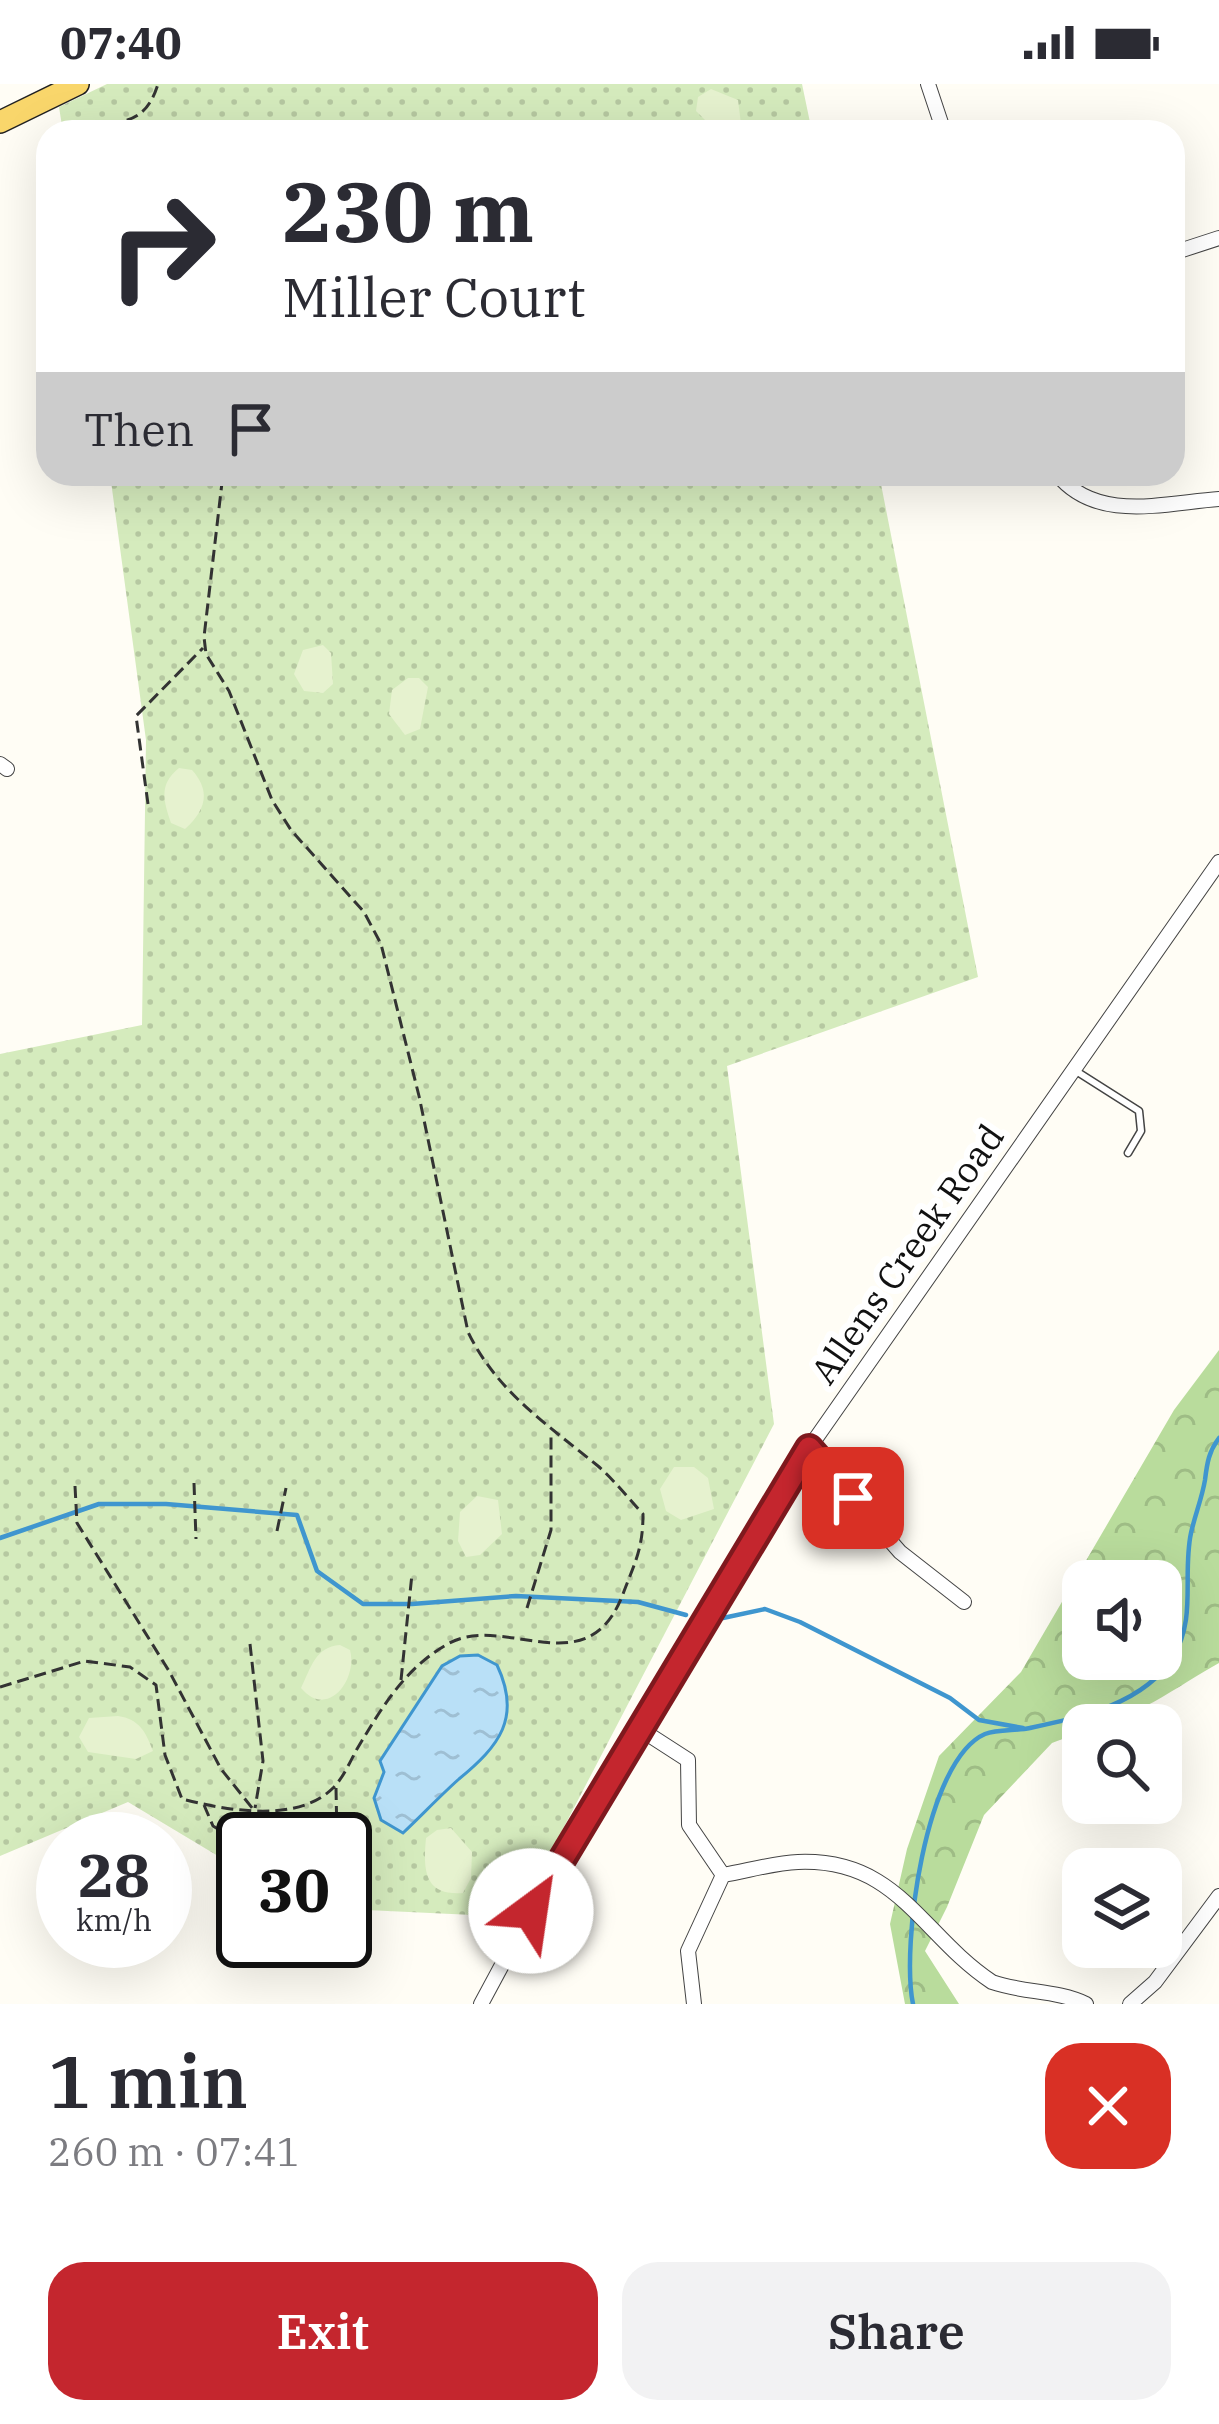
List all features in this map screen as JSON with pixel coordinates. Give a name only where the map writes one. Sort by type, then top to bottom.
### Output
[{"type":"main road","points":[[0,122],[78,84]]},
{"type":"street","points":[[928,84],[940,120]]},
{"type":"street","points":[[1185,249],[1219,238]]},
{"type":"street","points":[[1069,486],[1080,497],[1110,506],[1219,499]]},
{"type":"street","name":"Allens Creek Road","points":[[481,2004],[531,1911],[809,1448],[1219,862]]},
{"type":"street","points":[[809,1448],[900,1552],[964,1602]]},
{"type":"street","points":[[640,1729],[688,1760],[689,1825],[723,1875]]},
{"type":"street","points":[[723,1875],[795,1862],[819,1863],[876,1878],[992,1982],[1013,1990],[1072,1997],[1086,2004]]},
{"type":"street","points":[[694,2004],[688,1951],[723,1875]]},
{"type":"street","points":[[1182,1947],[1219,1896]]},
{"type":"street","points":[[1130,2004],[1166,1968]]},
{"type":"lane","points":[[1073,1069],[1139,1111],[1141,1132],[1128,1154]]},
{"type":"path","points":[[126,120],[152,105],[158,84]]},
{"type":"path","points":[[0,1687],[85,1661],[130,1666],[156,1685],[165,1755],[182,1798],[254,1810],[299,1806],[336,1786],[385,1702],[449,1642],[487,1635],[552,1646],[605,1627],[618,1609],[643,1547],[643,1514],[601,1468],[500,1382],[468,1331],[419,1096],[381,944],[364,912],[291,830],[272,800],[230,691],[205,646],[222,486]]},
{"type":"path","points":[[148,804],[136,716],[205,646]]},
{"type":"path","points":[[527,1608],[551,1530],[551,1430]]},
{"type":"path","points":[[194,1483],[196,1540]]},
{"type":"path","points":[[75,1486],[77,1523],[169,1671],[221,1769],[254,1810]]},
{"type":"path","points":[[277,1531],[286,1488]]},
{"type":"path","points":[[400,1684],[412,1574]]},
{"type":"path","points":[[250,1644],[262,1761],[254,1810]]},
{"type":"path","points":[[336,1786],[337,1812]]},
{"type":"path","points":[[204,1805],[216,1828]]},
{"type":"green space","points":[[107,84],[802,84],[810,120],[61,120],[59,107]]},
{"type":"green space","points":[[711,89],[738,100],[740,120],[705,120],[696,111],[698,97]]},
{"type":"green space","points":[[112,486],[881,486],[978,977],[727,1066],[774,1424],[517,1917],[372,1910],[372,1812],[216,1812],[216,1855],[192,1840],[192,1812],[145,1812],[128,1802],[104,1812],[36,1812],[36,1841],[0,1856],[0,1054],[142,1025],[146,740]]},
{"type":"green space","points":[[323,645],[331,653],[333,684],[323,693],[304,691],[294,674],[303,650]]},
{"type":"green space","points":[[408,678],[419,678],[428,687],[420,729],[405,735],[389,714],[392,690]]},
{"type":"green space","points":[[179,768],[192,770],[204,793],[198,815],[185,829],[171,823],[165,800],[168,780]]},
{"type":"green space","points":[[1219,1350],[1219,1663],[1150,1704],[1062,1704],[1062,1739],[1052,1743],[984,1815],[925,1951],[959,2004],[905,2004],[890,1924],[907,1849],[939,1756],[1021,1672],[1062,1602],[1062,1680],[1182,1680],[1182,1560],[1086,1560],[1174,1410]]},
{"type":"green space","points":[[674,1467],[694,1467],[708,1478],[714,1509],[681,1520],[666,1511],[660,1489]]},
{"type":"green space","points":[[477,1496],[498,1500],[502,1534],[480,1555],[466,1557],[458,1541],[460,1512]]},
{"type":"green space","points":[[340,1645],[350,1650],[345,1683],[330,1698],[311,1697],[301,1688],[311,1666],[319,1654]]},
{"type":"green space","points":[[118,1716],[141,1728],[153,1751],[136,1759],[88,1752],[79,1737],[89,1718]]},
{"type":"green space","points":[[451,1828],[472,1852],[471,1878],[463,1893],[440,1890],[426,1870],[426,1838]]},
{"type":"water","points":[[478,1655],[497,1665],[504,1684],[507,1716],[502,1730],[485,1755],[403,1833],[381,1820],[374,1798],[384,1772],[380,1761],[442,1666],[460,1656]]},
{"type":"waterway","points":[[913,2004],[915,1900],[922,1857],[947,1779],[964,1751],[985,1734],[1090,1713],[1128,1697],[1161,1673],[1185,1627],[1191,1533],[1209,1458],[1219,1438]]},
{"type":"waterway","points":[[0,1538],[99,1504],[166,1504],[297,1515],[317,1571],[363,1604],[516,1596],[638,1602],[686,1615]]},
{"type":"waterway","points":[[723,1618],[765,1609],[950,1698],[979,1720],[1023,1728]]},
{"type":"route","points":[[531,1911],[809,1448],[853,1498]]}]
